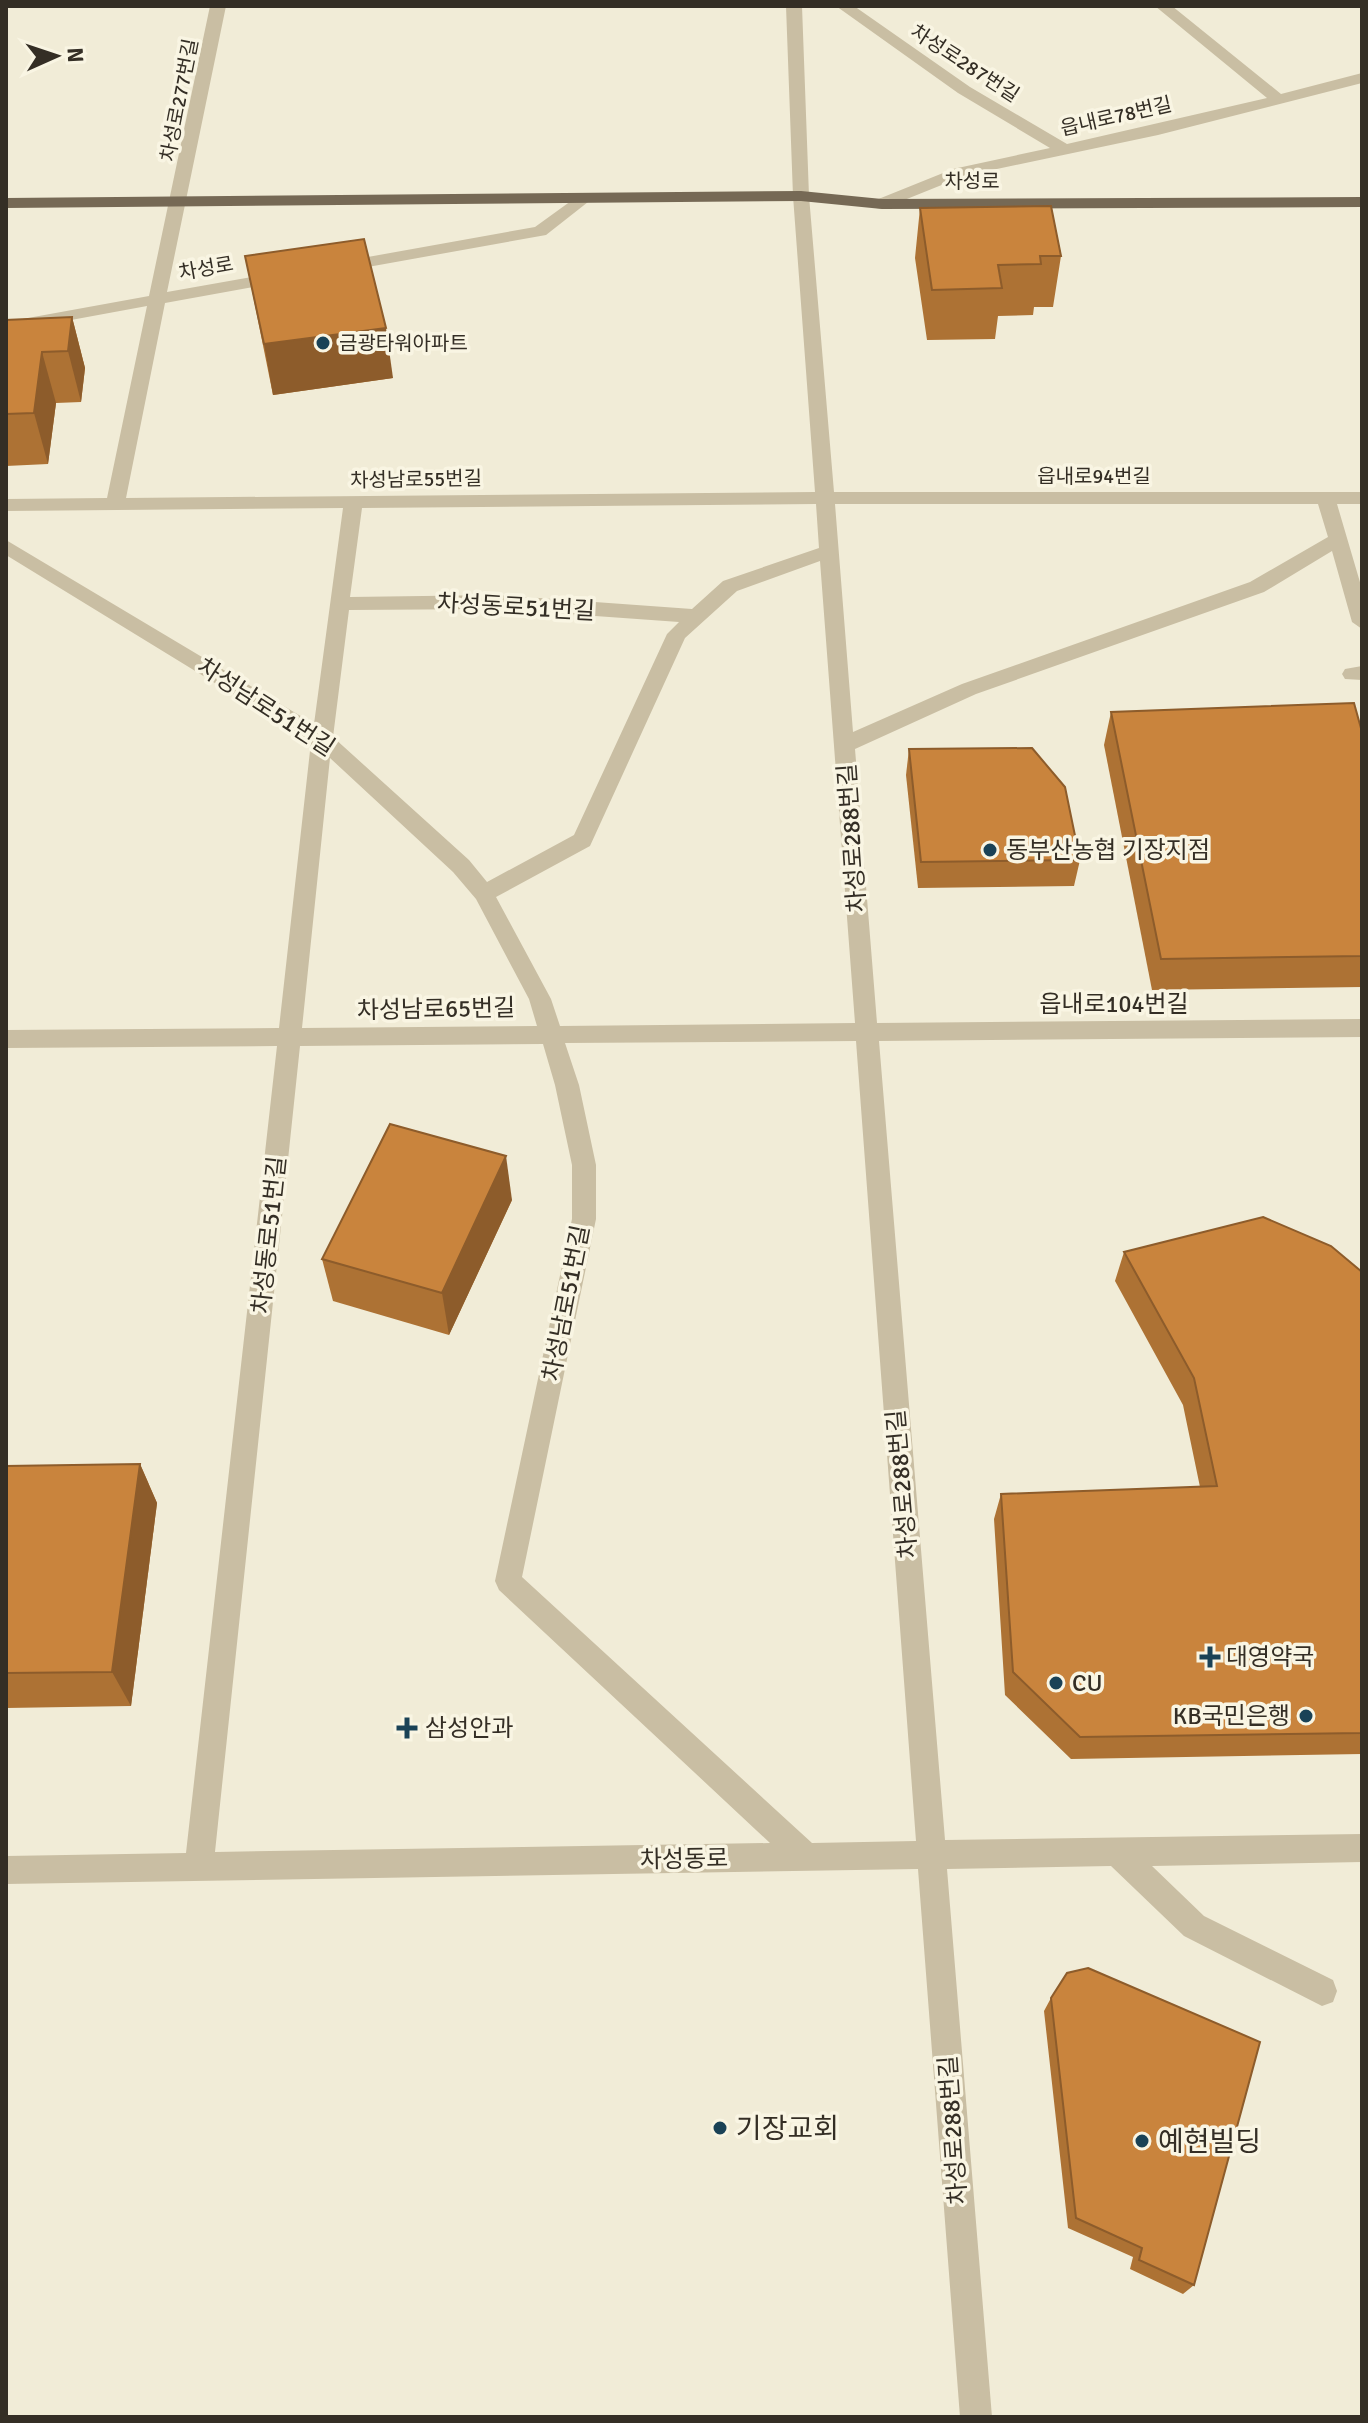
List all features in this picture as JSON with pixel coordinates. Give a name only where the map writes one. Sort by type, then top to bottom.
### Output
[{"type":"main road","name":"차성로","points":[[6,203],[801,196],[882,204],[1362,202]]},
{"type":"street","name":"차성로277번길","points":[[179,201],[218,6]]},
{"type":"street","points":[[794,6],[801,196]]},
{"type":"street","name":"차성로287번길","points":[[844,6],[964,90],[1065,150]]},
{"type":"street","points":[[1163,6],[1278,99]]},
{"type":"street","name":"읍내로78번길","points":[[882,204],[959,172],[1158,130],[1362,78]]},
{"type":"street","name":"차성로288번길","points":[[801,196],[976,2417]]},
{"type":"street","points":[[326,269],[540,231],[582,198]]},
{"type":"street","name":"차성로","points":[[115,504],[179,201]]},
{"type":"street","name":"차성로","points":[[158,299],[296,275]]},
{"type":"street","points":[[6,327],[158,299]]},
{"type":"street","name":"읍내로94번길","points":[[825,498],[1362,498]]},
{"type":"street","name":"차성남로55번길","points":[[6,505],[825,498]]},
{"type":"street","points":[[1326,498],[1362,622]]},
{"type":"street","name":"차성동로51번길","points":[[199,1867],[322,739],[353,502]]},
{"type":"street","points":[[844,745],[969,689],[1257,587],[1338,539]]},
{"type":"street","name":"차성남로51번길","points":[[6,546],[322,739],[461,866],[484,894],[521,957],[552,1034],[567,1085],[584,1165],[584,1219],[577,1263],[508,1581],[806,1857]]},
{"type":"street","points":[[484,894],[582,840],[677,634],[693,616],[730,586],[830,551]]},
{"type":"street","name":"차성동로51번길","points":[[339,604],[497,602],[693,616]]},
{"type":"street","name":"읍내로104번길","points":[[867,1032],[1362,1028]]},
{"type":"street","name":"차성남로65번길","points":[[6,1039],[867,1032]]},
{"type":"street","name":"차성동로","points":[[6,1870],[1362,1848]]},
{"type":"street","points":[[1117,1852],[1194,1926],[1322,1991]]},
{"type":"building","points":[[1051,206],[1061,256],[1040,256],[1041,264],[998,265],[1002,288],[932,290],[920,208]]},
{"type":"building","points":[[364,239],[386,328],[264,344],[245,256]]},
{"type":"building","points":[[72,317],[68,351],[42,352],[34,413],[6,414],[6,320]]},
{"type":"building","points":[[1354,703],[1362,732],[1362,956],[1161,959],[1111,712]]},
{"type":"building","name":"동부산농협 기장지점","points":[[1032,748],[1065,787],[1080,860],[921,862],[909,749]]},
{"type":"building","points":[[390,1124],[506,1156],[442,1293],[322,1259]]},
{"type":"building","points":[[1263,1217],[1331,1246],[1362,1272],[1362,1733],[1080,1737],[1013,1672],[1001,1494],[1217,1486],[1194,1378],[1124,1252]]},
{"type":"building","points":[[140,1464],[112,1672],[6,1673],[6,1466]]},
{"type":"building","name":"예현빌딩","points":[[1088,1968],[1260,2042],[1194,2285],[1139,2260],[1142,2248],[1076,2218],[1051,1998],[1067,1973]]},
{"type":"place","name":"금광타워아파트","points":[[323,343]]},
{"type":"place","name":"동부산농협 기장지점","points":[[990,850]]},
{"type":"place","name":"대영약국","points":[[1210,1657]]},
{"type":"place","name":"CU","points":[[1056,1683]]},
{"type":"place","name":"KB국민은행","points":[[1306,1716]]},
{"type":"place","name":"삼성안과","points":[[407,1728]]},
{"type":"place","name":"기장교회","points":[[720,2128]]},
{"type":"place","name":"예현빌딩","points":[[1142,2141]]}]
